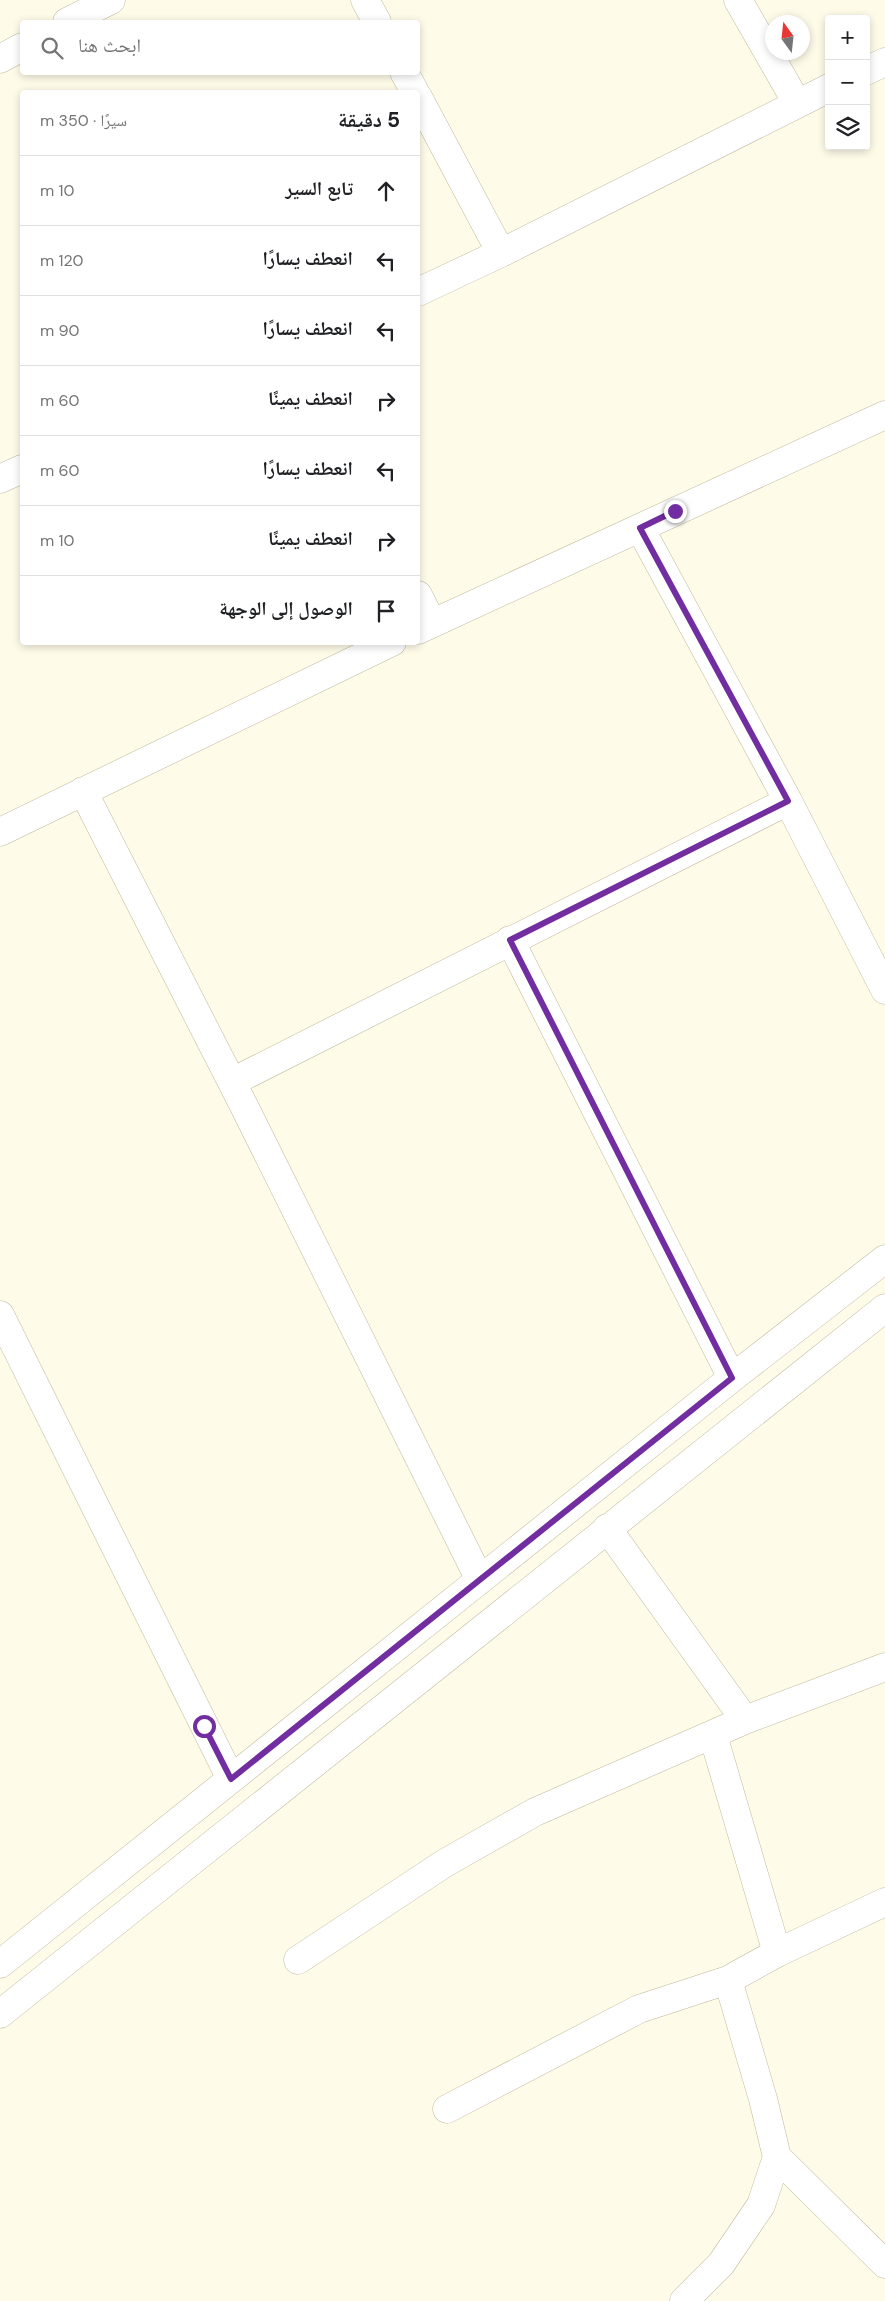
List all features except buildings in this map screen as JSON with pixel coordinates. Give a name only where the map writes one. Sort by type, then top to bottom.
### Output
[{"type":"street","points":[[72,20],[111,0]]},
{"type":"street","points":[[365,0],[377,20]]},
{"type":"street","points":[[738,0],[796,103]]},
{"type":"street","points":[[0,59],[20,48]]},
{"type":"street","points":[[870,69],[885,62]]},
{"type":"street","points":[[406,75],[414,90]]},
{"type":"street","points":[[420,291],[501,253],[825,90]]},
{"type":"street","points":[[420,101],[501,253]]},
{"type":"street","points":[[420,604],[425,627],[885,415]]},
{"type":"street","points":[[0,478],[20,470]]},
{"type":"street","points":[[640,528],[788,801],[885,990]]},
{"type":"street","points":[[0,832],[386,645]]},
{"type":"street","points":[[83,792],[232,1082],[480,1580]]},
{"type":"street","points":[[232,1082],[788,801]]},
{"type":"street","points":[[510,940],[732,1378]]},
{"type":"street","points":[[0,1964],[732,1378],[885,1259]]},
{"type":"street","points":[[0,2014],[606,1528],[885,1308]]},
{"type":"street","points":[[0,1315],[231,1779]]},
{"type":"street","points":[[606,1528],[745,1720]]},
{"type":"street","points":[[298,1960],[445,1863],[535,1812],[745,1720],[885,1667]]},
{"type":"street","points":[[713,1735],[778,1952]]},
{"type":"street","points":[[447,2109],[639,2009],[728,1980],[778,1952],[885,1902]]},
{"type":"street","points":[[728,1980],[763,2099],[777,2157],[885,2264]]},
{"type":"street","points":[[684,2301],[721,2264],[761,2204],[777,2157]]},
{"type":"route","points":[[204,1726],[231,1779],[732,1378],[510,940],[788,801],[640,528],[675,511]]}]
